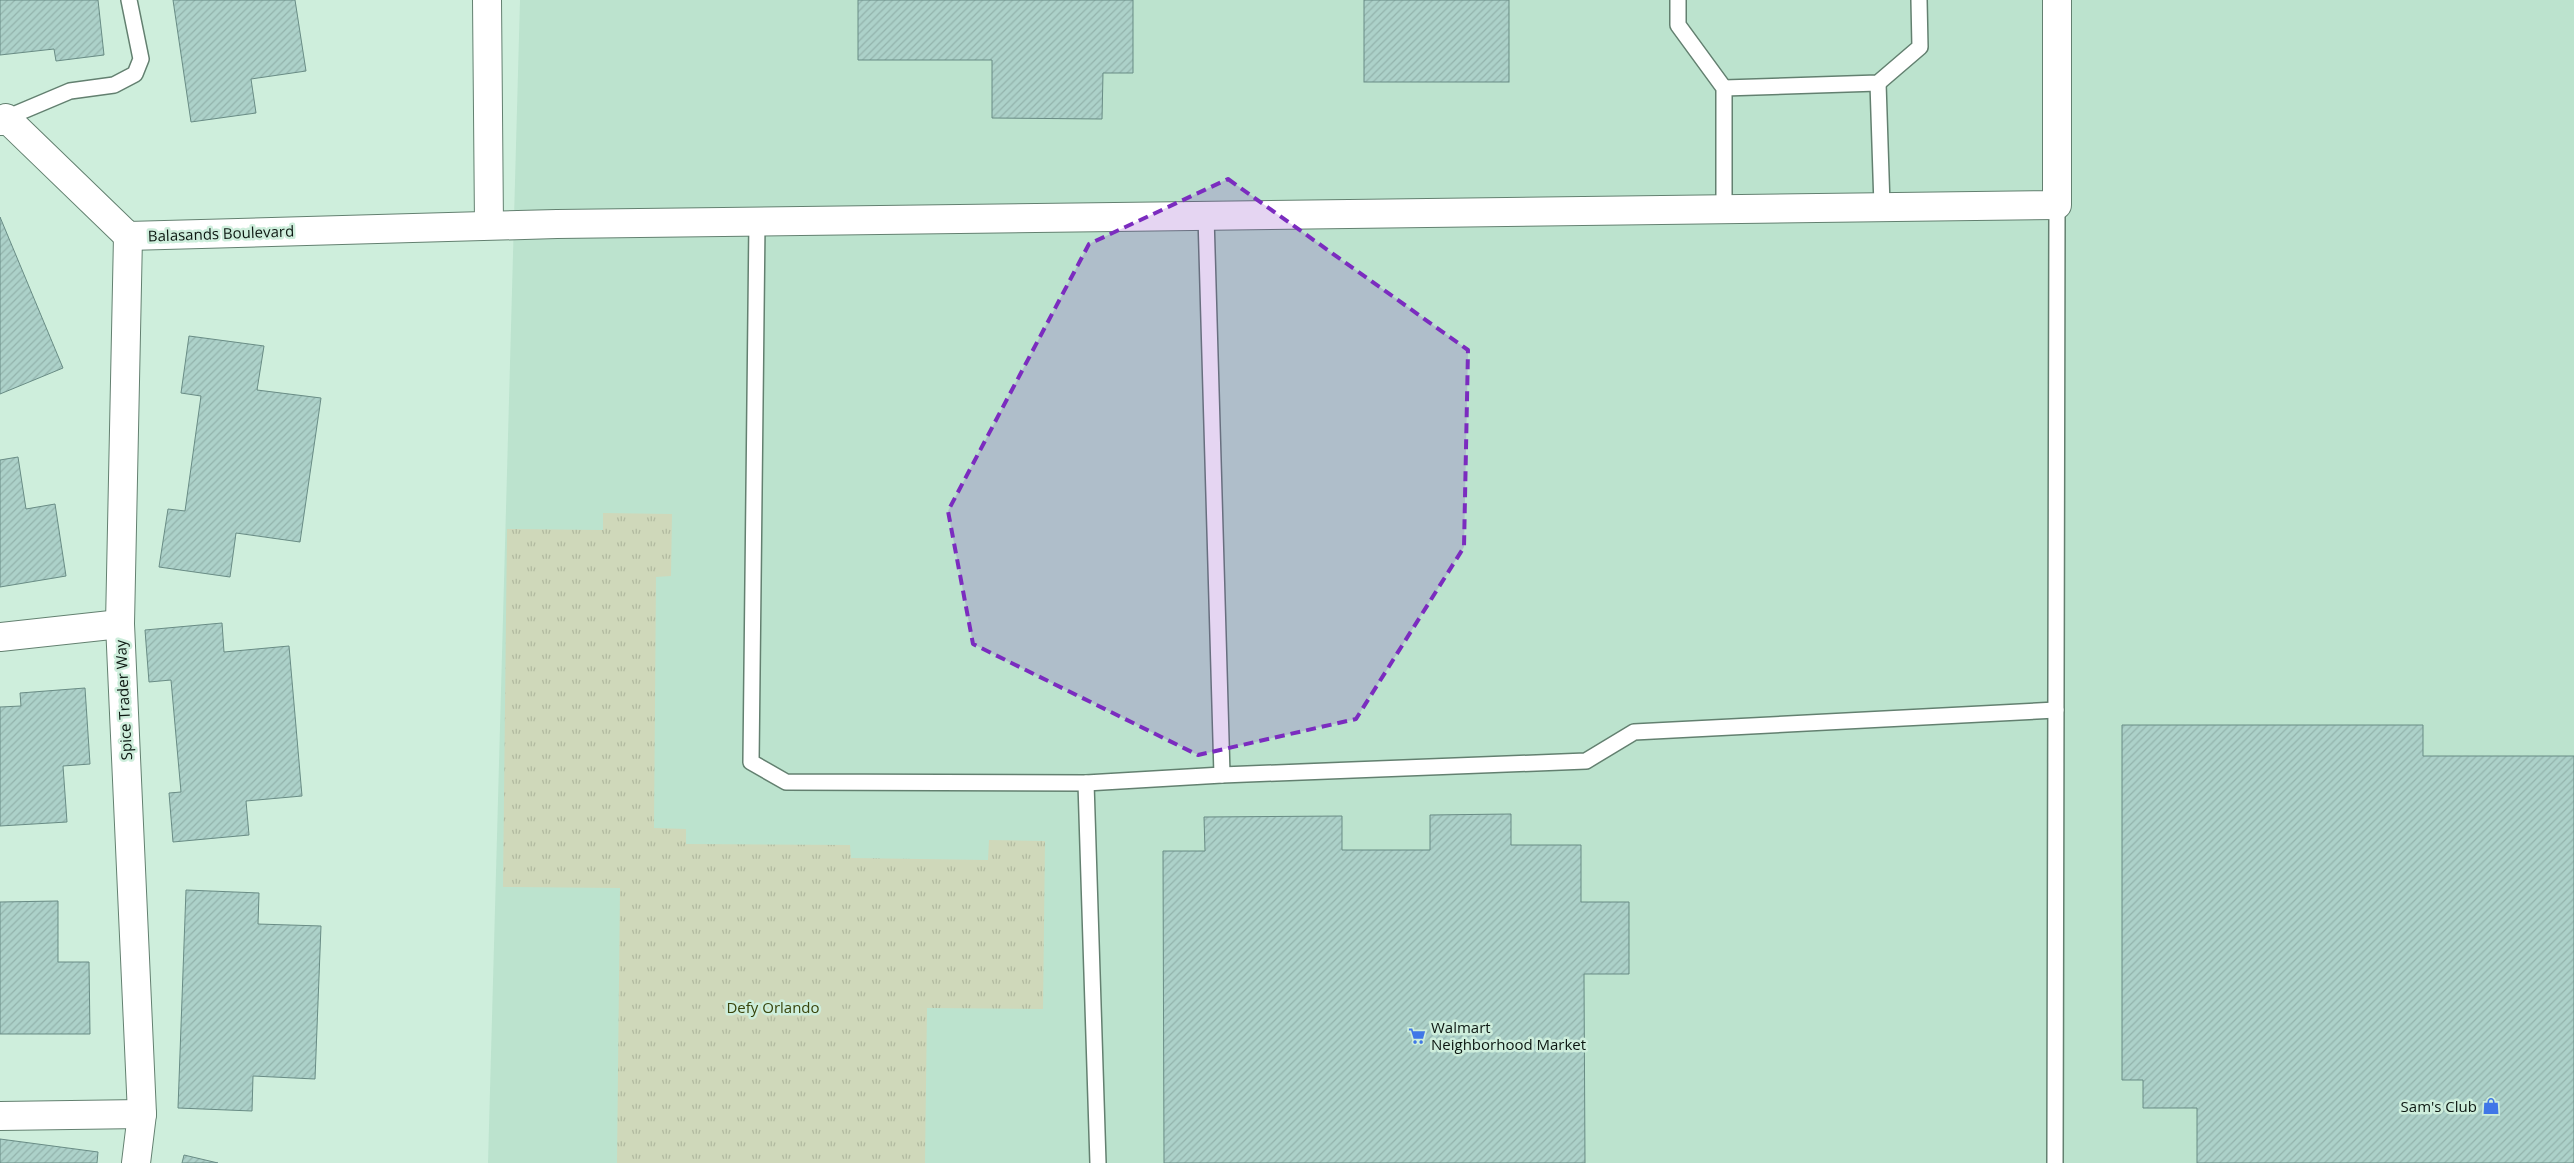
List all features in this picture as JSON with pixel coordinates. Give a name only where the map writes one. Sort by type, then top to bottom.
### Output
[{"type":"street","points":[[487,0],[490,225]]},
{"type":"street","points":[[2057,0],[2057,205]]},
{"type":"street","name":"Balasands Boulevard","points":[[3,119],[128,236],[490,225],[2057,205]]},
{"type":"street","name":"Spice Trader Way","points":[[128,236],[120,624],[142,1114],[136,1163]]},
{"type":"street","points":[[0,637],[120,624]]},
{"type":"street","points":[[0,1116],[142,1114]]},
{"type":"lane","points":[[3,119],[70,90],[114,84],[135,74],[140,58],[129,0]]},
{"type":"lane","points":[[1678,0],[1678,25],[1724,88],[1724,210]]},
{"type":"lane","points":[[1724,88],[1878,82],[1920,46],[1919,0]]},
{"type":"lane","points":[[1878,82],[1882,206]]},
{"type":"lane","points":[[2055,1163],[2057,205]]},
{"type":"lane","points":[[1206,216],[1222,775]]},
{"type":"lane","points":[[757,222],[751,762],[786,782],[1086,783],[1222,775],[1586,761],[1634,732],[2056,710]]},
{"type":"lane","points":[[1086,783],[1098,1163]]},
{"type":"highlighted area","points":[[1228,179],[1468,350],[1464,547],[1356,719],[1198,755],[973,644],[948,511],[1089,244]]},
{"type":"shaded area","points":[[520,0],[2574,0],[2574,1163],[488,1163]]},
{"type":"green space","name":"Defy Orlando","points":[[603,513],[672,514],[671,576],[656,577],[654,828],[686,829],[686,844],[850,845],[851,858],[988,860],[989,840],[1045,841],[1043,1009],[927,1008],[925,1163],[617,1163],[620,888],[503,887],[507,529],[603,530]]},
{"type":"building","points":[[0,0],[98,0],[104,55],[56,61],[54,49],[0,55]]},
{"type":"building","points":[[173,0],[295,0],[306,71],[251,79],[256,113],[191,122]]},
{"type":"building","points":[[858,0],[1133,0],[1133,73],[1103,73],[1102,119],[992,118],[992,60],[858,60]]},
{"type":"building","points":[[1364,0],[1509,0],[1509,82],[1364,82]]},
{"type":"building","points":[[0,217],[63,368],[0,394]]},
{"type":"building","points":[[189,336],[264,346],[257,390],[321,398],[300,542],[236,533],[230,577],[159,567],[168,509],[185,511],[201,396],[181,393]]},
{"type":"building","points":[[18,457],[26,509],[55,504],[66,576],[0,587],[0,460]]},
{"type":"building","points":[[222,623],[224,652],[289,646],[302,796],[246,801],[249,835],[173,842],[169,793],[181,792],[171,680],[149,682],[145,630]]},
{"type":"building","points":[[85,688],[90,764],[63,766],[67,822],[0,826],[0,707],[21,706],[20,693]]},
{"type":"building","points":[[2122,725],[2423,725],[2423,756],[2574,756],[2574,1163],[2197,1163],[2197,1108],[2143,1108],[2143,1080],[2122,1080]]},
{"type":"building","points":[[1511,814],[1511,845],[1581,845],[1581,902],[1629,902],[1629,974],[1584,974],[1585,1163],[1164,1163],[1163,851],[1205,851],[1204,817],[1342,816],[1342,850],[1430,850],[1430,815]]},
{"type":"building","points":[[186,890],[259,893],[258,924],[321,926],[315,1079],[253,1076],[252,1111],[178,1108]]},
{"type":"building","points":[[58,901],[58,962],[89,962],[90,1034],[0,1034],[0,902]]},
{"type":"building","points":[[0,1139],[98,1152],[97,1163],[0,1163]]},
{"type":"building","points":[[184,1155],[218,1163],[182,1163]]},
{"type":"place","name":"Walmart Neighborhood Market","points":[[1417,1036]]},
{"type":"place","name":"Sam's Club","points":[[2491,1106]]}]
